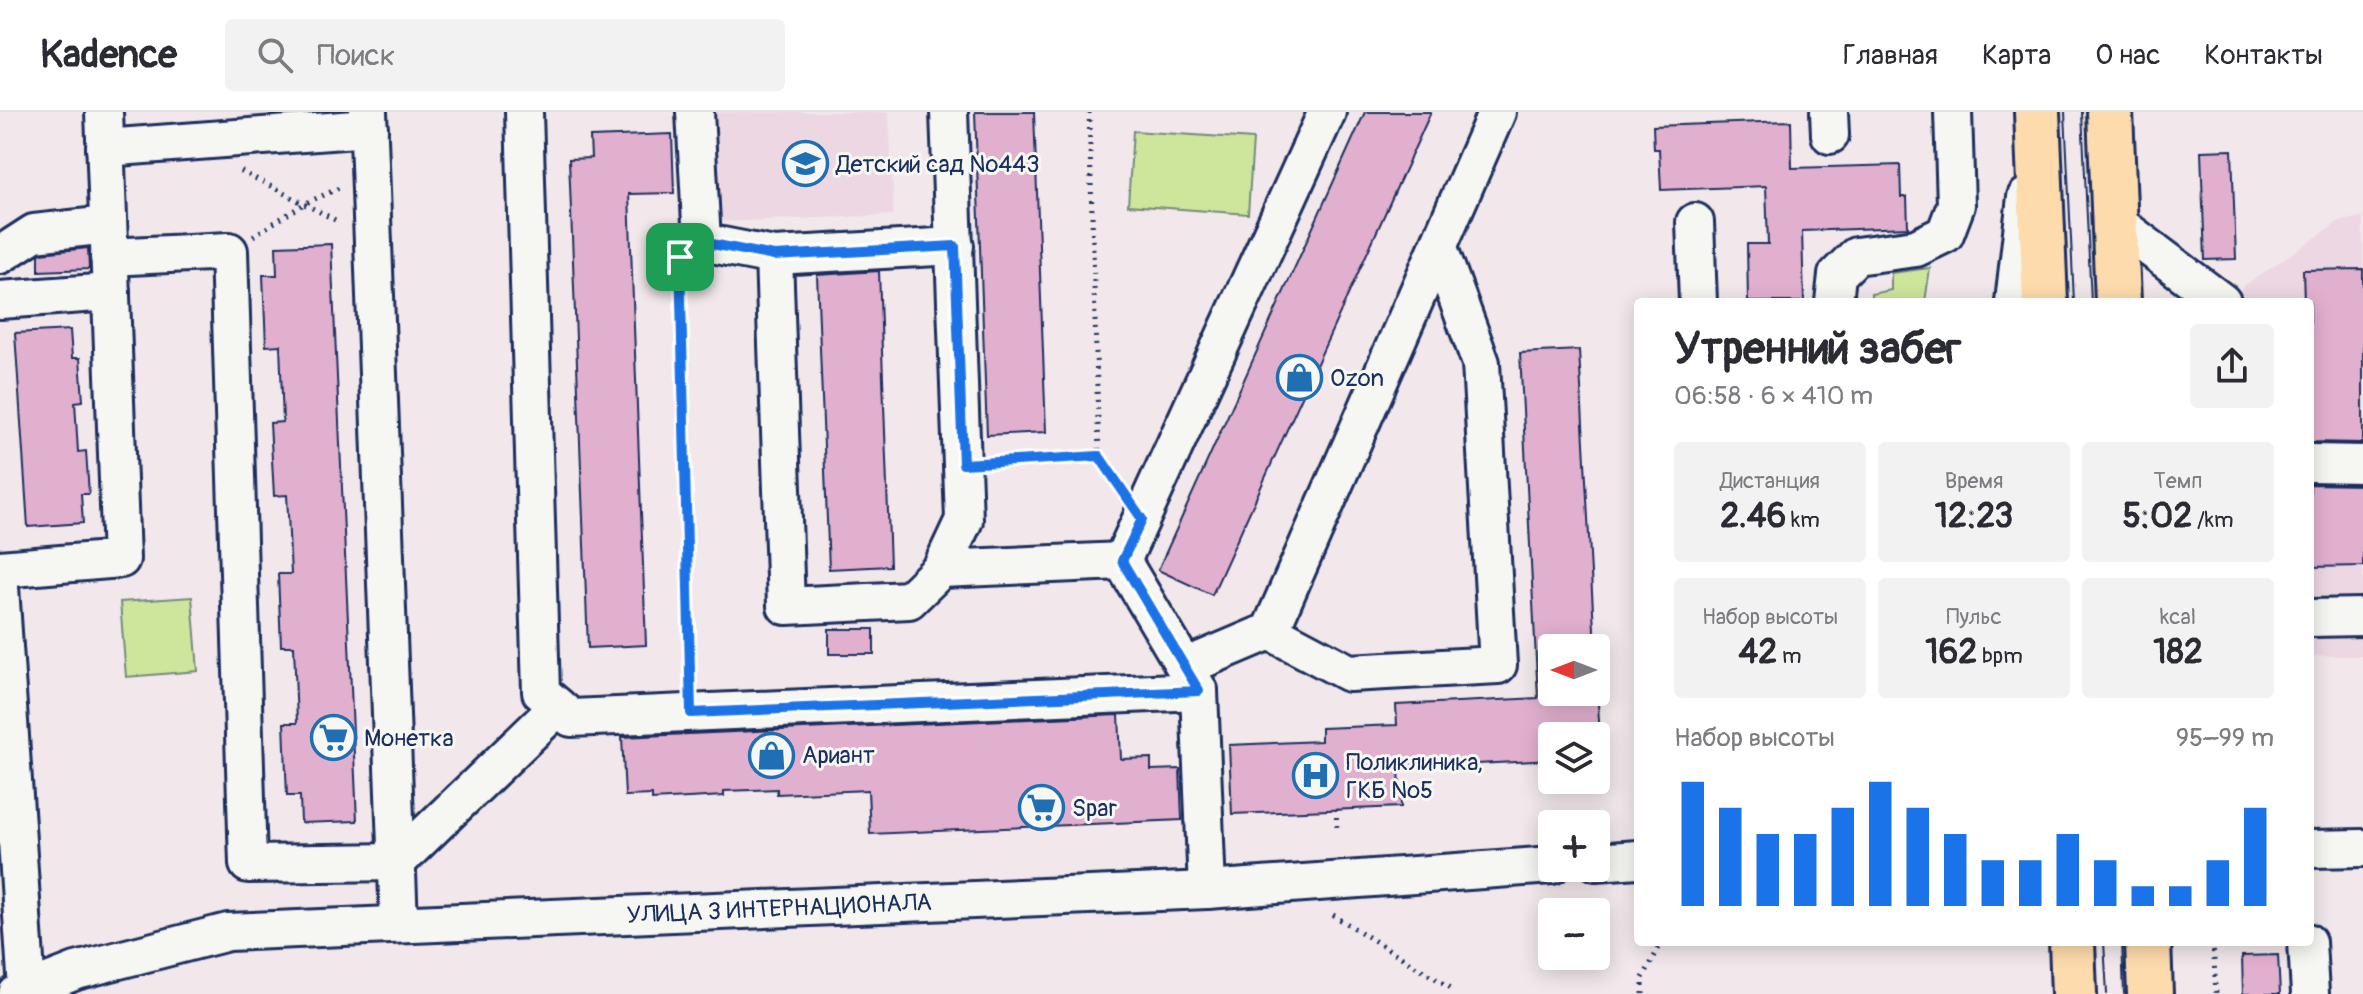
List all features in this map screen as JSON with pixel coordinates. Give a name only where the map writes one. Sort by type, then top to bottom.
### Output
[{"type":"main road","points":[[2037,112],[2045,298]]},
{"type":"main road","points":[[2110,112],[2118,298]]},
{"type":"main road","points":[[2072,946],[2074,994]]},
{"type":"main road","points":[[2148,946],[2150,994]]},
{"type":"street","points":[[0,569],[121,559],[104,112]]},
{"type":"street","points":[[524,112],[541,692],[571,718],[691,713],[1192,679],[1270,631],[1497,112]]},
{"type":"street","points":[[695,112],[702,242],[774,256],[955,246]]},
{"type":"street","points":[[774,256],[786,606],[909,600],[941,569],[964,520],[949,112]]},
{"type":"street","points":[[1122,561],[1327,112]]},
{"type":"street","points":[[1834,298],[1837,275],[1856,256],[1916,248],[1945,234],[1956,205],[1953,112]]},
{"type":"street","points":[[2014,298],[2037,112]]},
{"type":"street","points":[[105,148],[368,120],[399,924]]},
{"type":"street","points":[[2114,221],[2217,298]]},
{"type":"street","points":[[1695,222],[1698,298]]},
{"type":"street","points":[[0,255],[34,233],[229,251],[248,864],[397,862],[558,707]]},
{"type":"street","points":[[1270,631],[1349,673],[1498,665],[1481,363],[1439,248]]},
{"type":"street","points":[[0,300],[111,292]]},
{"type":"street","points":[[2314,463],[2363,464]]},
{"type":"street","points":[[941,569],[1122,561]]},
{"type":"street","points":[[1122,561],[1192,679],[1207,890]]},
{"type":"street","points":[[0,587],[22,992]]},
{"type":"street","points":[[2314,618],[2363,617]]},
{"type":"street","points":[[2314,849],[2363,848]]},
{"type":"street","points":[[1610,861],[1634,859]]},
{"type":"street","name":"УЛИЦА 3 ИНТЕРНАЦИОНАЛА","points":[[22,992],[76,971],[228,932],[1207,890],[1538,866]]},
{"type":"street","points":[[2307,946],[2310,994]]},
{"type":"path","points":[[1089,112],[1099,456],[1142,519]]},
{"type":"path","points":[[239,170],[373,240]]},
{"type":"path","points":[[229,251],[304,204],[371,174]]},
{"type":"path","points":[[691,713],[680,257],[702,242]]},
{"type":"path","points":[[963,464],[1099,456]]},
{"type":"path","points":[[1336,809],[1337,832]]},
{"type":"path","points":[[1283,885],[1451,988]]},
{"type":"path","points":[[1643,994],[1643,978],[1660,946]]},
{"type":"path","points":[[2213,946],[2216,994]]},
{"type":"shaded area","name":"Детский сад №443","points":[[716,112],[889,112],[894,215],[721,222]]},
{"type":"shaded area","points":[[2363,217],[2363,656],[2314,656],[2314,298],[2234,298],[2245,285],[2340,221]]},
{"type":"green space","points":[[1133,131],[1253,139],[1248,214],[1128,205]]},
{"type":"green space","points":[[1930,268],[1926,298],[1871,298],[1871,294],[1891,290],[1891,273]]},
{"type":"green space","points":[[192,597],[198,671],[126,677],[120,602]]},
{"type":"building","points":[[975,112],[1034,112],[1046,432],[987,435]]},
{"type":"building","points":[[1365,112],[1431,112],[1212,595],[1158,570]]},
{"type":"building","points":[[1791,121],[1792,168],[1900,165],[1901,197],[1907,197],[1908,227],[1802,231],[1804,298],[1748,298],[1747,244],[1768,244],[1766,186],[1661,190],[1659,149],[1654,149],[1653,126]]},
{"type":"building","points":[[672,134],[674,193],[629,194],[646,645],[588,648],[569,159],[591,158],[590,137]]},
{"type":"building","points":[[2232,150],[2236,259],[2205,260],[2201,151]]},
{"type":"building","points":[[331,244],[357,821],[301,823],[300,796],[287,796],[284,723],[297,723],[294,646],[281,646],[278,574],[291,574],[287,495],[274,496],[270,423],[283,422],[280,345],[266,346],[263,275],[277,275],[276,246]]},
{"type":"building","points":[[88,248],[89,269],[39,271],[41,253]]},
{"type":"building","points":[[2363,269],[2363,443],[2314,442],[2314,298],[2304,298],[2303,270]]},
{"type":"building","points":[[879,271],[890,566],[829,569],[817,275]]},
{"type":"building","points":[[70,330],[72,358],[80,358],[83,401],[75,402],[78,452],[86,451],[89,494],[81,494],[83,523],[28,527],[15,333]]},
{"type":"building","points":[[1579,350],[1594,634],[1538,634],[1538,698],[1520,353]]},
{"type":"building","points":[[2314,484],[2363,485],[2363,566],[2314,567]]},
{"type":"building","points":[[829,629],[874,629],[874,654],[829,654]]},
{"type":"building","points":[[1538,698],[1538,706],[1598,706],[1599,722],[1538,722],[1538,761],[1399,768],[1401,807],[1232,814],[1229,745],[1321,741],[1321,728],[1397,725],[1396,705]]},
{"type":"building","points":[[1119,715],[1121,759],[1151,758],[1151,770],[1180,769],[1182,820],[870,834],[868,790],[777,794],[777,789],[724,791],[724,796],[652,800],[652,795],[625,796],[622,737]]},
{"type":"building","points":[[2278,955],[2280,994],[2243,994],[2242,956]]},
{"type":"tram line","points":[[2065,112],[2074,298]]},
{"type":"tram line","points":[[2082,112],[2091,298]]},
{"type":"tram line","points":[[2104,946],[2107,994]]},
{"type":"tram line","points":[[2122,946],[2124,994]]},
{"type":"place","name":"Детский сад №443","points":[[805,164]]},
{"type":"place","name":"Ozon","points":[[1299,378]]},
{"type":"place","name":"Монетка","points":[[333,738]]},
{"type":"place","name":"Ариант","points":[[771,755]]},
{"type":"place","name":"Поликлиника, ГКБ №5","points":[[1315,776]]},
{"type":"place","name":"Spar","points":[[1041,808]]},
{"type":"route","points":[[702,242],[774,256],[955,246],[963,464],[1099,456],[1142,519],[1122,561],[1199,691],[691,713],[680,257],[702,242]]}]
